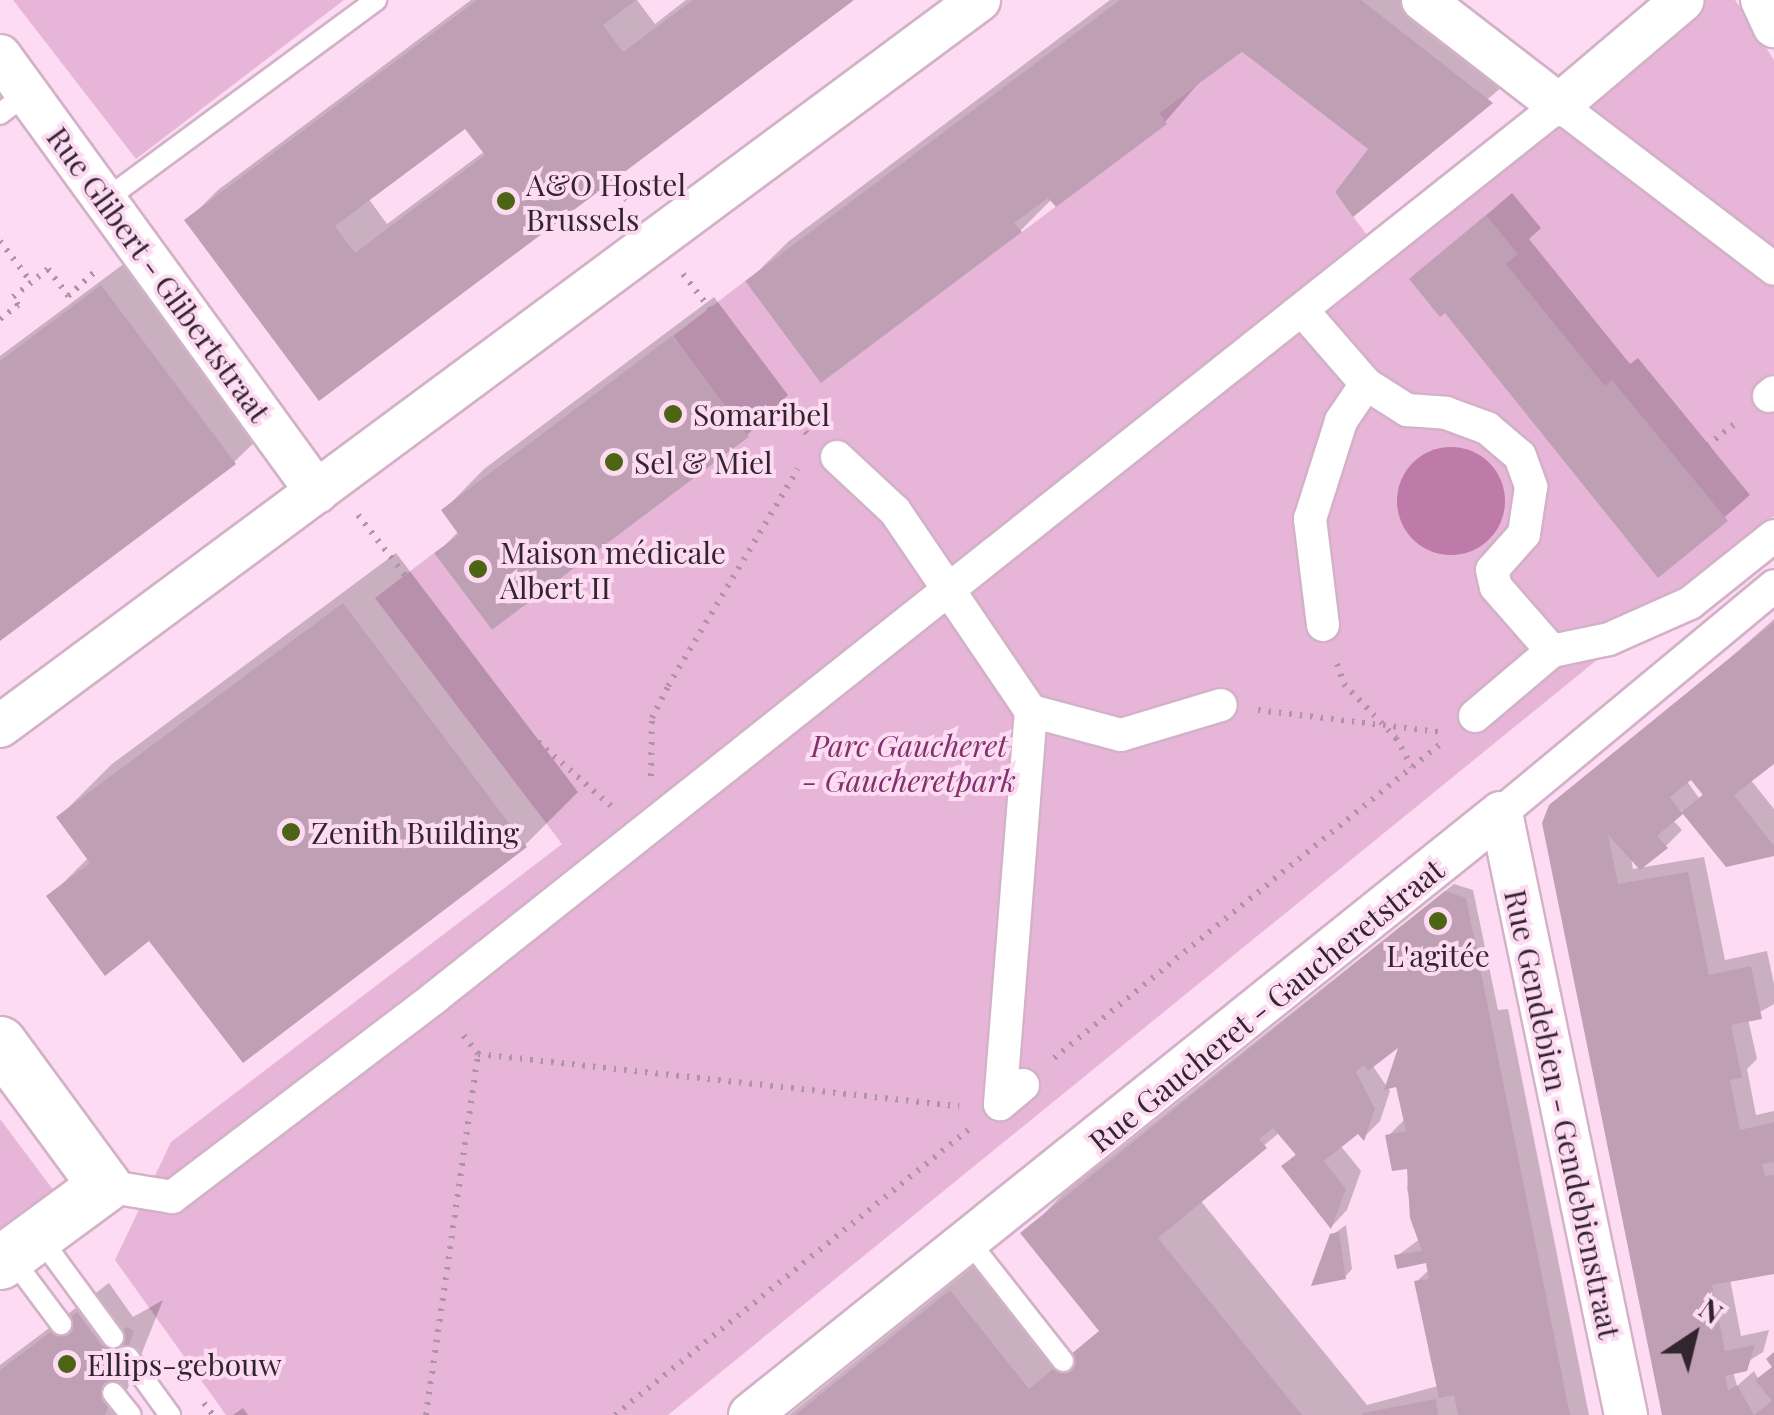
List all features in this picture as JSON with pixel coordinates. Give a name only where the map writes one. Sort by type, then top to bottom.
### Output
[{"type":"street","points":[[0,726],[978,0]]},
{"type":"street","points":[[1422,0],[1774,269]]},
{"type":"street","points":[[0,1043],[105,1186],[172,1197],[641,835],[950,584],[1302,310],[1683,0]]},
{"type":"street","points":[[1762,0],[1774,26]]},
{"type":"street","name":"Rue Glibert - Glibertstraat","points":[[0,56],[14,104],[106,200],[324,486]]},
{"type":"street","points":[[1302,310],[1366,384],[1406,410],[1446,413],[1487,428],[1520,456],[1531,487],[1524,534],[1492,570],[1496,587],[1552,651]]},
{"type":"street","points":[[1323,626],[1313,584],[1310,519],[1340,421],[1366,384]]},
{"type":"street","points":[[822,453],[876,489],[950,584],[1021,720],[1005,1100]]},
{"type":"street","points":[[1464,725],[1552,651],[1609,639],[1690,603],[1774,536]]},
{"type":"street","name":"Rue Gaucheret - Gaucheretstraat","points":[[750,1415],[971,1244],[1774,586]]},
{"type":"street","points":[[1021,720],[1121,734],[1220,705]]},
{"type":"street","name":"Rue Gendebien - Gendebienstraat","points":[[1501,813],[1626,1415]]},
{"type":"street","points":[[16,1251],[105,1186]]},
{"type":"lane","points":[[106,200],[376,0]]},
{"type":"lane","points":[[971,1244],[1063,1361]]},
{"type":"lane","points":[[16,1251],[61,1324]]},
{"type":"lane","points":[[16,1251],[113,1338]]},
{"type":"lane","points":[[128,1357],[170,1415]]},
{"type":"lane","points":[[114,1393],[130,1415]]},
{"type":"path","points":[[613,182],[822,453],[652,718],[651,780],[670,812]]},
{"type":"path","points":[[0,319],[31,282],[48,269],[68,296],[134,240]]},
{"type":"path","points":[[0,241],[31,282]]},
{"type":"path","points":[[1682,465],[1772,394]]},
{"type":"path","points":[[324,486],[530,736],[641,835]]},
{"type":"path","points":[[1323,626],[1344,684],[1396,738],[1412,767]]},
{"type":"path","points":[[1220,705],[1325,718]]},
{"type":"path","points":[[615,1415],[1464,725]]},
{"type":"path","points":[[426,1415],[478,1054],[434,998]]},
{"type":"path","points":[[478,1054],[1005,1100]]},
{"type":"green space","points":[[13,0],[344,0],[136,159]]},
{"type":"green space","name":"Parc Gaucheret - Gaucheretpark","points":[[1699,0],[1735,0],[1774,60],[1774,516],[668,1415],[226,1415],[115,1260],[171,1142],[562,844],[375,598],[434,553],[492,630],[748,438],[673,336],[745,281],[822,382],[1166,124],[1159,113],[1242,52],[1368,149],[1335,192],[1381,254]]},
{"type":"green space","points":[[0,1119],[57,1195],[0,1238]]},
{"type":"shaded area","points":[[1451,447],[1472,451],[1489,463],[1501,480],[1505,501],[1501,522],[1489,539],[1472,551],[1451,555],[1430,551],[1413,539],[1401,522],[1397,501],[1401,480],[1413,463],[1430,451]]},
{"type":"building","name":"A&O Hostel Brussels","points":[[477,0],[636,0],[603,25],[623,52],[693,0],[854,0],[319,401],[184,220]],"holes":[[[465,129],[485,155],[355,253],[335,226]]]},
{"type":"building","points":[[1120,0],[1361,0],[1493,103],[1353,217],[1335,192],[1368,149],[1242,52],[1159,113],[1167,124],[1056,207],[1048,198],[1014,223],[1022,232],[821,383],[745,281]]},
{"type":"building","points":[[1486,215],[1518,254],[1506,264],[1605,386],[1612,380],[1728,521],[1658,578],[1445,313],[1440,317],[1409,279]]},
{"type":"building","points":[[101,285],[236,464],[0,641],[0,361]]},
{"type":"building","points":[[672,336],[749,437],[492,630],[434,553],[459,535],[441,510]]},
{"type":"building","name":"Zenith Building","points":[[343,603],[527,847],[243,1063],[149,941],[105,976],[46,896],[90,863],[56,817]]},
{"type":"building","points":[[1774,622],[1774,764],[1734,795],[1774,846],[1774,856],[1726,867],[1683,814],[1657,836],[1668,848],[1640,870],[1608,835],[1618,884],[1688,872],[1709,975],[1751,966],[1762,1019],[1731,1025],[1742,1078],[1730,1080],[1740,1130],[1774,1122],[1774,1162],[1762,1164],[1765,1176],[1774,1175],[1774,1274],[1712,1285],[1725,1351],[1755,1345],[1747,1371],[1725,1376],[1728,1391],[1737,1385],[1754,1415],[1662,1415],[1542,823],[1549,805]],"holes":[[[1691,780],[1703,795],[1681,812],[1670,797]]]},
{"type":"building","points":[[1445,891],[1466,898],[1570,1415],[1458,1415],[1454,1395],[1439,1398],[1414,1281],[1429,1279],[1426,1263],[1397,1269],[1394,1255],[1422,1251],[1410,1218],[1407,1169],[1392,1171],[1385,1135],[1406,1131],[1396,1087],[1384,1090],[1398,1048],[1368,1071],[1364,1065],[1356,1072],[1375,1109],[1364,1141],[1358,1134],[1324,1161],[1346,1189],[1331,1229],[1281,1166],[1296,1155],[1273,1128],[1259,1139],[1267,1148],[1158,1238],[1302,1415],[795,1415],[950,1290],[1029,1389],[1099,1331],[1020,1233]]},
{"type":"building","points":[[1339,1232],[1346,1279],[1311,1286],[1330,1234]]},
{"type":"building","name":"Ellips-gebouw","points":[[77,1312],[102,1346],[127,1327],[134,1331],[105,1415],[0,1415],[0,1370]]},
{"type":"building","points":[[1774,1352],[1774,1415],[1754,1415],[1772,1401],[1755,1380],[1772,1367],[1766,1359]]},
{"type":"building","points":[[1436,1399],[1438,1415],[1363,1415],[1363,1413]]},
{"type":"place","name":"A&O Hostel Brussels","points":[[506,201]]},
{"type":"place","name":"Somaribel","points":[[673,414]]},
{"type":"place","name":"Sel & Miel","points":[[614,462]]},
{"type":"place","name":"Maison médicale Albert II","points":[[478,569]]},
{"type":"place","name":"Zenith Building","points":[[291,832]]},
{"type":"place","name":"L'agitée","points":[[1438,921]]},
{"type":"place","name":"Ellips-gebouw","points":[[67,1364]]}]
